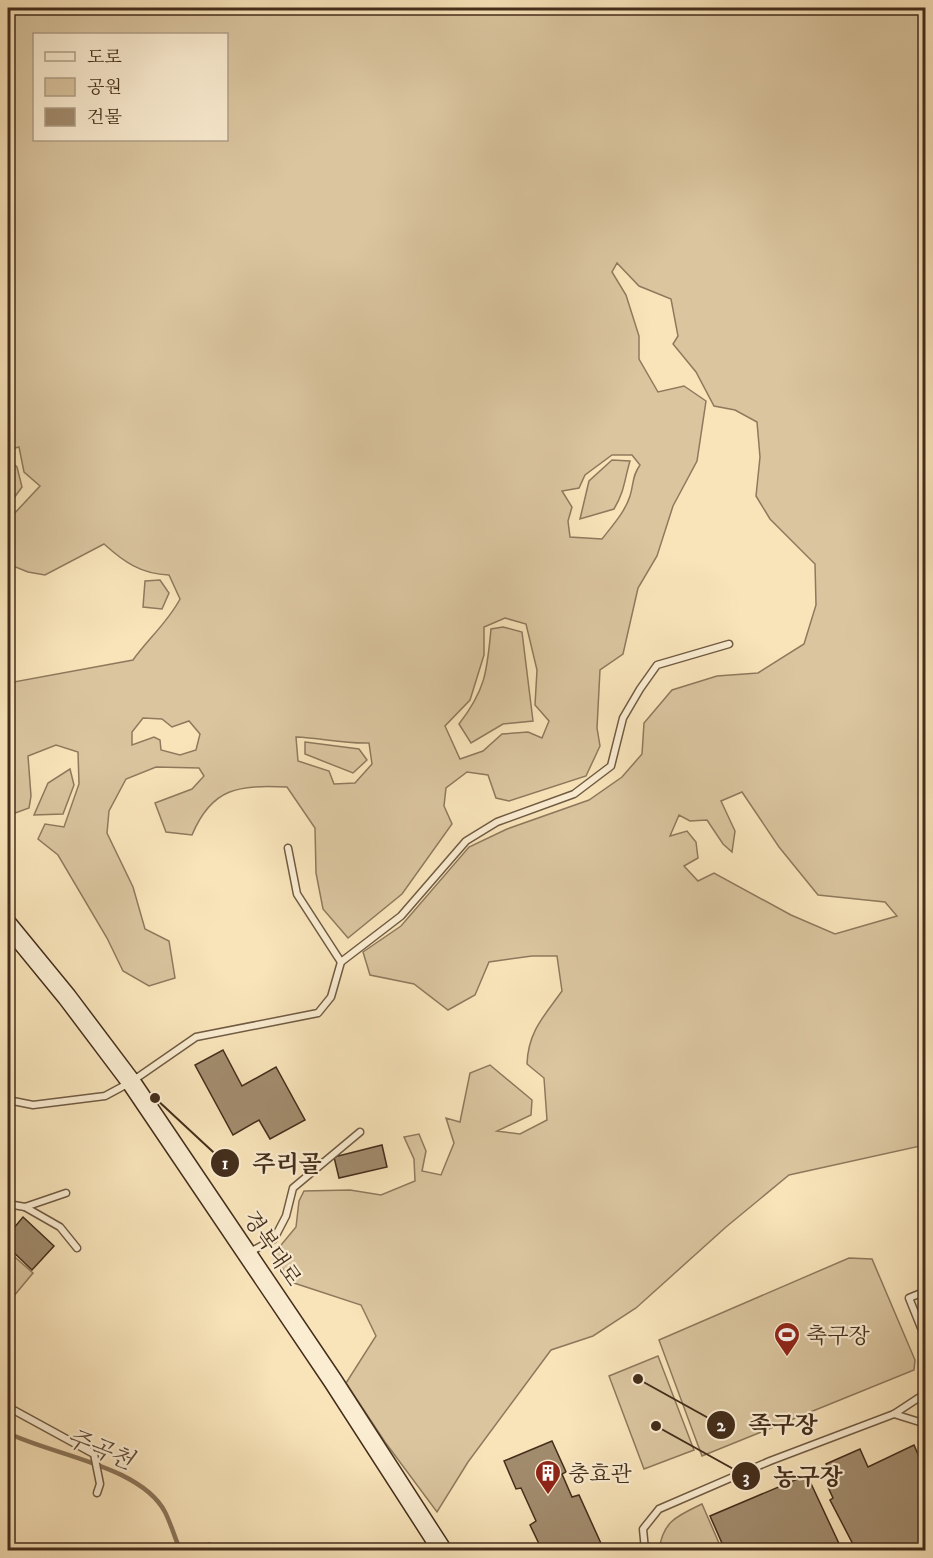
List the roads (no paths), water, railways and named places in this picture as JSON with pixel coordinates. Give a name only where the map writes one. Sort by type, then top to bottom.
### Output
[{"type":"street","name":"경복대로","points":[[8,926],[100,1039],[131,1082],[333,1381],[442,1551]]},
{"type":"lane","points":[[8,1100],[33,1105],[105,1096],[131,1082],[196,1037],[318,1013],[331,998],[341,962],[401,916],[466,841],[497,822],[574,794],[612,766],[623,718],[657,665],[729,644]]},
{"type":"lane","points":[[288,848],[297,894],[341,962]]},
{"type":"lane","points":[[247,1254],[274,1239],[286,1216],[293,1188],[360,1132]]},
{"type":"lane","points":[[25,1207],[66,1193]]},
{"type":"lane","points":[[8,1204],[25,1207],[60,1227],[77,1248]]},
{"type":"lane","points":[[926,1291],[909,1298],[926,1340]]},
{"type":"lane","points":[[645,1551],[643,1529],[659,1509],[770,1461],[894,1414],[926,1393]]},
{"type":"lane","points":[[8,1407],[94,1454],[100,1484],[97,1493]]},
{"type":"lane","points":[[894,1414],[926,1424]]},
{"type":"waterway","name":"주곡천","points":[[8,1433],[94,1464],[137,1483],[153,1496],[165,1512],[180,1550]]},
{"type":"place","name":"주리골","points":[[155,1098]]},
{"type":"place","name":"축구장","points":[[787,1358]]},
{"type":"place","name":"족구장","points":[[638,1379]]},
{"type":"place","name":"농구장","points":[[656,1426]]},
{"type":"place","name":"충효관","points":[[548,1496]]}]
